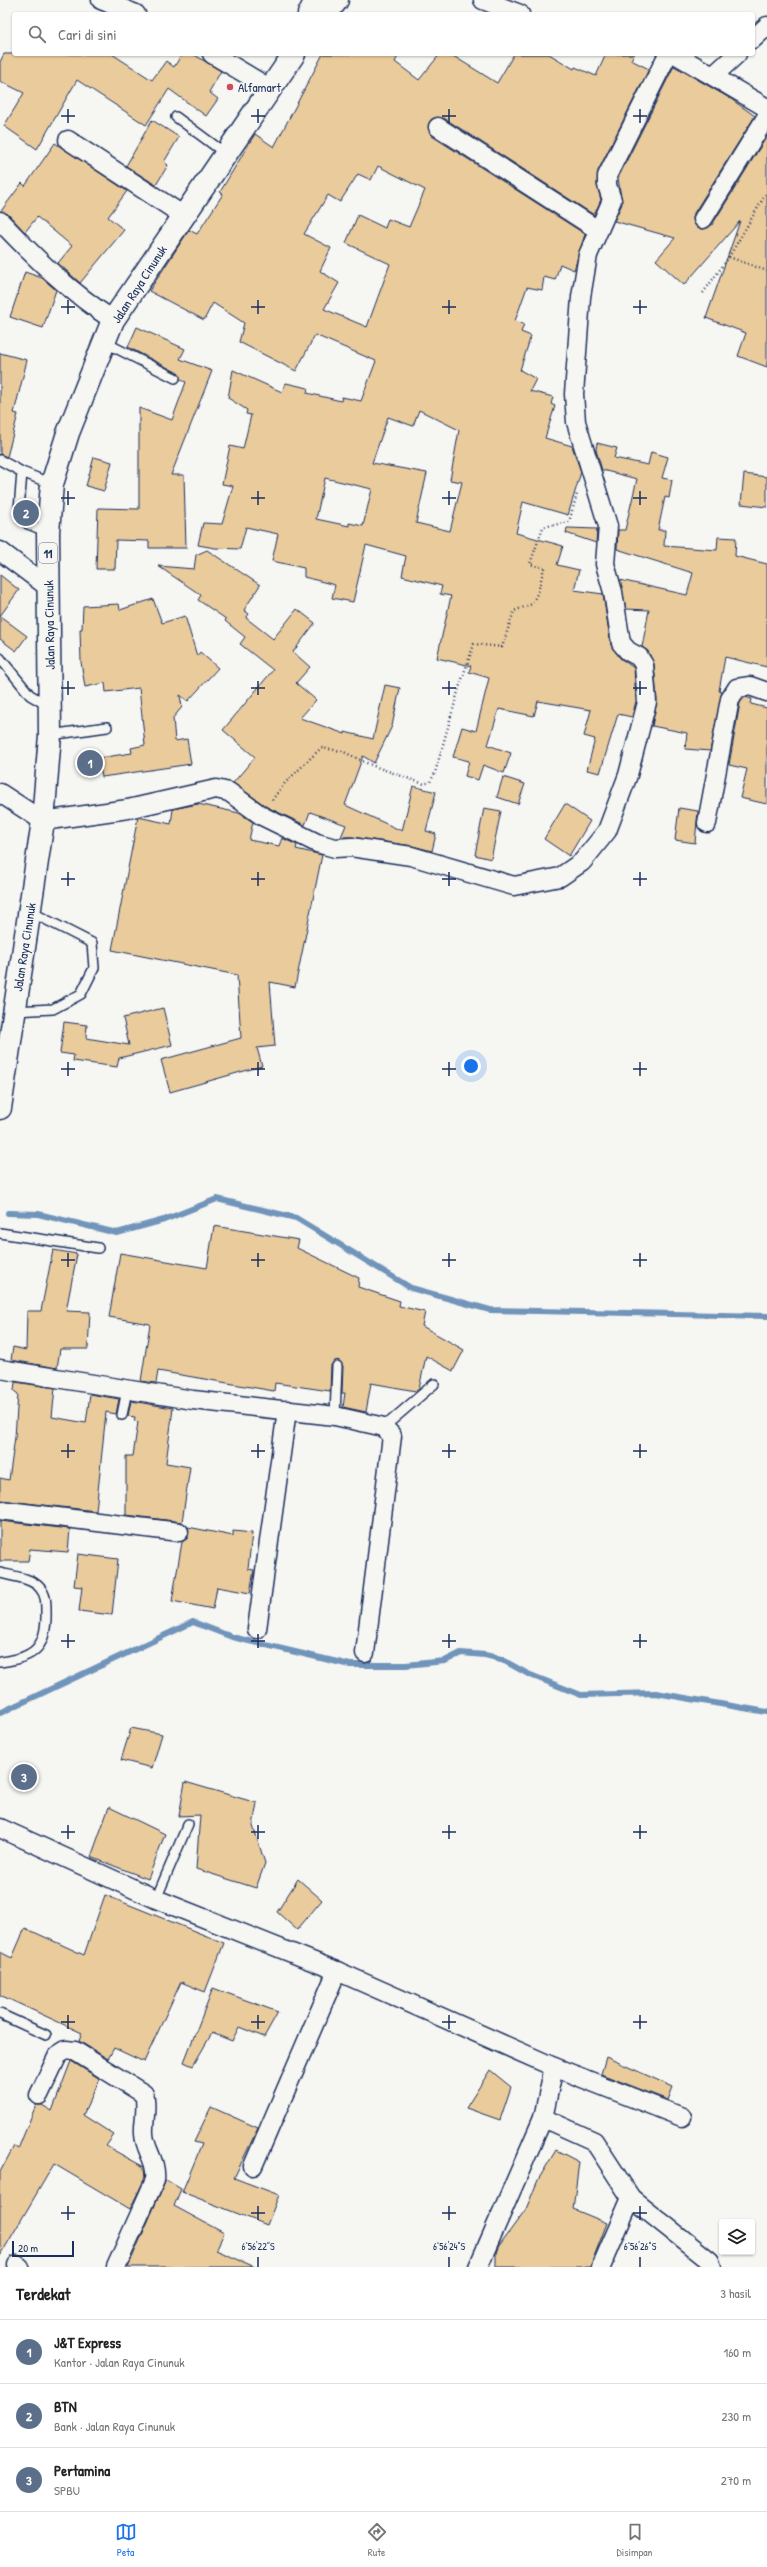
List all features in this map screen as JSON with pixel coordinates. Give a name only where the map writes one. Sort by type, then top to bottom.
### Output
[{"type":"highway","points":[[310,12],[316,0]]},
{"type":"highway","points":[[328,12],[337,0]]},
{"type":"highway","name":"Jalan Raya Cinunuk","points":[[0,1108],[43,821],[50,735],[48,532],[52,484],[68,433],[113,320],[292,56]]},
{"type":"street","points":[[101,0],[131,12]]},
{"type":"street","points":[[483,0],[515,12]]},
{"type":"street","points":[[755,37],[767,26]]},
{"type":"street","points":[[215,56],[271,89]]},
{"type":"street","points":[[0,793],[43,821],[128,809],[216,789],[229,792],[262,816],[294,833],[335,848],[351,847],[411,856],[514,886],[560,877],[582,862],[599,843],[612,819],[628,775],[647,702],[644,665],[639,657],[628,651],[621,643],[613,592],[605,564],[608,526],[587,463],[576,422],[574,394],[581,297],[588,255],[612,200],[607,185],[607,176],[667,56]]},
{"type":"street","points":[[678,56],[767,108]]},
{"type":"street","points":[[713,76],[735,56]]},
{"type":"street","points":[[703,219],[767,116]]},
{"type":"street","points":[[438,127],[598,230]]},
{"type":"street","points":[[68,140],[184,216]]},
{"type":"street","points":[[0,221],[41,263],[82,299],[113,320]]},
{"type":"street","points":[[0,551],[48,587]]},
{"type":"street","points":[[707,823],[730,699],[737,688],[750,686],[767,692]]},
{"type":"street","points":[[0,1369],[127,1390],[335,1416],[384,1427],[392,1436],[364,1653]]},
{"type":"street","points":[[257,1629],[287,1410]]},
{"type":"street","points":[[0,1510],[179,1532]]},
{"type":"street","points":[[0,1828],[156,1899],[337,1971],[554,2067],[682,2117]]},
{"type":"street","points":[[253,2166],[337,1971]]},
{"type":"street","points":[[39,2095],[58,2055],[66,2050],[75,2051],[144,2094],[146,2100],[144,2133],[155,2165],[155,2180],[116,2267]]},
{"type":"street","points":[[478,2267],[543,2118],[554,2067]]},
{"type":"street","points":[[543,2118],[594,2141],[631,2198],[710,2261],[712,2267]]},
{"type":"street","points":[[601,2267],[631,2198]]},
{"type":"lane","points":[[176,117],[226,154]]},
{"type":"lane","points":[[104,342],[175,378]]},
{"type":"lane","points":[[0,460],[22,472],[52,484]]},
{"type":"lane","points":[[22,472],[20,510],[28,524],[48,532]]},
{"type":"lane","points":[[0,658],[30,695],[50,706]]},
{"type":"lane","points":[[50,735],[107,727]]},
{"type":"lane","points":[[14,1011],[53,1009],[81,994],[94,968],[92,943],[29,911]]},
{"type":"lane","points":[[0,1233],[98,1248]]},
{"type":"lane","points":[[335,1416],[337,1366]]},
{"type":"lane","points":[[384,1427],[434,1384]]},
{"type":"lane","points":[[122,1415],[127,1390]]},
{"type":"lane","points":[[0,1573],[30,1581],[40,1587],[46,1596],[46,1622],[40,1647],[27,1656],[0,1662]]},
{"type":"lane","points":[[156,1899],[188,1824]]},
{"type":"lane","points":[[0,2014],[46,2035]]},
{"type":"path","points":[[703,293],[729,257],[767,192]]},
{"type":"path","points":[[729,257],[767,271]]},
{"type":"path","points":[[262,816],[285,783],[321,748],[342,751],[384,770],[424,784],[430,782],[435,773],[459,688],[474,644],[502,647],[514,611],[532,604],[538,592],[544,568],[530,564],[543,527],[569,522],[587,463]]},
{"type":"building","points":[[4,54],[12,54],[12,56],[115,56],[152,80],[166,61],[174,67],[181,56],[196,56],[221,71],[209,92],[218,99],[206,116],[169,89],[146,125],[77,80],[37,149],[4,126],[24,93],[0,81],[0,62]]},
{"type":"building","points":[[322,56],[398,56],[395,62],[419,80],[438,56],[453,56],[497,83],[513,56],[552,56],[574,69],[575,67],[596,76],[605,56],[633,56],[631,60],[649,69],[598,171],[597,185],[601,200],[594,215],[444,118],[434,118],[428,126],[432,136],[585,234],[574,270],[560,264],[555,280],[544,277],[542,290],[527,287],[515,321],[524,324],[521,332],[531,336],[520,370],[536,379],[530,391],[553,397],[551,404],[555,406],[545,438],[572,446],[581,472],[568,515],[523,502],[516,533],[563,546],[557,565],[579,570],[574,590],[603,594],[611,645],[620,658],[634,668],[636,701],[632,717],[618,714],[600,773],[587,770],[595,739],[584,736],[591,710],[538,701],[534,716],[499,709],[488,745],[511,753],[504,773],[483,765],[478,780],[465,776],[469,761],[453,757],[462,727],[476,731],[489,678],[469,672],[471,666],[437,658],[451,596],[440,594],[442,586],[402,576],[406,556],[366,545],[353,602],[332,598],[335,585],[304,577],[304,568],[272,561],[278,534],[246,527],[240,549],[215,548],[198,545],[203,523],[222,524],[233,486],[222,484],[230,446],[243,449],[251,415],[246,414],[247,410],[228,398],[233,370],[282,392],[286,383],[308,388],[307,393],[341,401],[342,397],[361,401],[376,361],[315,335],[296,371],[239,342],[244,323],[213,303],[204,320],[149,291],[189,230],[197,234],[223,194],[220,192],[255,134],[274,147]],"holes":[[[378,166],[425,190],[409,227],[388,219],[385,228],[358,215],[346,243],[390,264],[367,327],[324,309],[339,283],[320,271],[331,248],[304,234],[328,195],[340,202],[358,174],[371,180]],[[419,410],[459,430],[450,480],[462,482],[450,531],[416,523],[427,473],[372,463],[388,417],[413,426]],[[325,478],[372,489],[363,526],[349,523],[349,526],[316,519]]]},
{"type":"building","points":[[674,66],[731,99],[755,116],[694,213],[693,219],[697,228],[703,229],[712,225],[767,136],[767,367],[738,356],[746,333],[706,318],[740,221],[684,285],[656,260],[675,238],[614,221],[622,204],[618,178]]},
{"type":"building","points":[[152,120],[179,137],[164,162],[168,165],[156,185],[126,166]]},
{"type":"building","points":[[55,143],[127,191],[108,217],[124,230],[80,283],[58,263],[72,246],[37,217],[25,232],[8,214],[1,211],[22,183],[25,186]]},
{"type":"building","points":[[25,272],[42,278],[56,290],[43,328],[10,317]]},
{"type":"building","points":[[137,327],[185,349],[180,359],[212,371],[171,475],[184,475],[186,548],[149,548],[149,541],[116,540],[115,569],[96,569],[98,508],[139,509],[139,408],[172,420],[186,382],[181,380],[178,373],[128,347]]},
{"type":"building","points":[[0,353],[27,360],[14,413],[18,414],[7,457],[0,454]]},
{"type":"building","points":[[597,443],[617,448],[614,458],[648,465],[651,452],[668,457],[662,478],[672,480],[669,498],[665,497],[658,530],[665,530],[664,546],[717,550],[718,537],[736,538],[735,556],[767,564],[767,667],[725,657],[719,691],[722,692],[710,751],[685,749],[687,733],[652,726],[657,701],[654,664],[648,651],[642,647],[649,610],[626,609],[620,580],[687,595],[693,573],[617,549],[618,530],[625,530],[637,479],[602,470],[596,450]]},
{"type":"building","points":[[94,457],[112,462],[104,491],[86,486]]},
{"type":"building","points":[[744,474],[767,477],[767,507],[741,504]]},
{"type":"building","points":[[567,528],[597,529],[596,543],[566,533]]},
{"type":"building","points":[[207,550],[260,585],[244,610],[249,614],[246,618],[273,639],[297,609],[315,623],[293,652],[310,667],[296,683],[316,700],[300,718],[345,734],[345,732],[373,739],[385,685],[400,688],[392,726],[374,763],[363,756],[345,805],[402,831],[413,786],[436,792],[426,831],[436,834],[432,851],[413,846],[352,837],[341,837],[346,825],[310,812],[305,825],[267,807],[233,783],[255,757],[223,730],[273,670],[240,644],[245,637],[225,621],[226,619],[198,600],[201,595],[158,566],[194,569],[196,555]]},
{"type":"building","points":[[0,575],[19,590],[0,616]]},
{"type":"building","points":[[153,599],[162,623],[185,616],[197,656],[200,652],[218,668],[188,701],[180,695],[182,707],[173,718],[175,741],[187,739],[191,764],[102,777],[98,758],[132,753],[131,748],[145,745],[139,688],[106,692],[105,683],[85,687],[81,662],[80,629],[82,629],[83,606],[119,604],[120,610]]},
{"type":"building","points":[[0,616],[27,636],[16,651],[0,639]]},
{"type":"building","points":[[745,697],[752,699],[751,704],[767,708],[767,804],[740,798],[747,769],[729,765],[740,703]]},
{"type":"building","points":[[503,777],[525,784],[518,804],[497,797]]},
{"type":"building","points":[[198,804],[239,813],[253,822],[249,840],[279,846],[282,838],[297,845],[296,849],[322,855],[295,987],[270,982],[275,1046],[257,1048],[262,1066],[170,1092],[161,1060],[241,1038],[237,975],[112,950],[138,817],[171,824],[173,809]]},
{"type":"building","points":[[565,804],[590,821],[569,856],[544,839]]},
{"type":"building","points":[[484,808],[501,811],[491,859],[475,855]]},
{"type":"building","points":[[679,808],[698,811],[695,843],[675,840]]},
{"type":"building","points":[[163,1008],[172,1045],[119,1058],[117,1067],[73,1061],[74,1055],[60,1053],[64,1022],[87,1025],[86,1038],[129,1045],[123,1018]]},
{"type":"building","points":[[214,1226],[299,1240],[297,1248],[359,1278],[358,1287],[400,1301],[399,1306],[425,1312],[422,1326],[464,1350],[453,1371],[426,1356],[419,1389],[416,1391],[371,1383],[366,1412],[343,1407],[345,1393],[342,1393],[343,1366],[338,1360],[331,1365],[330,1391],[275,1383],[274,1391],[158,1371],[156,1383],[141,1381],[150,1324],[109,1317],[120,1253],[207,1268]]},
{"type":"building","points":[[53,1250],[77,1254],[66,1311],[90,1312],[88,1349],[60,1349],[57,1368],[11,1360],[13,1347],[26,1350],[27,1311],[41,1311]]},
{"type":"building","points":[[15,1382],[55,1388],[52,1417],[86,1423],[90,1394],[119,1399],[116,1414],[106,1412],[96,1511],[0,1500],[0,1478],[9,1480],[15,1437],[18,1394],[14,1391]]},
{"type":"building","points":[[131,1401],[173,1408],[166,1463],[190,1467],[182,1522],[126,1515],[126,1456],[133,1456],[138,1422],[134,1421],[135,1417],[128,1416]]},
{"type":"building","points":[[0,1521],[70,1529],[68,1552],[30,1549],[28,1561],[0,1561]]},
{"type":"building","points":[[188,1527],[233,1536],[233,1531],[252,1533],[248,1569],[254,1570],[250,1593],[217,1587],[213,1609],[172,1601],[182,1542],[188,1538]]},
{"type":"building","points":[[78,1554],[118,1559],[112,1615],[79,1611],[82,1587],[74,1586]]},
{"type":"building","points":[[131,1728],[162,1734],[152,1768],[121,1760]]},
{"type":"building","points":[[185,1782],[257,1803],[253,1826],[265,1863],[256,1888],[196,1869],[200,1815],[179,1816]]},
{"type":"building","points":[[109,1807],[165,1834],[148,1879],[91,1857]]},
{"type":"building","points":[[298,1879],[322,1900],[297,1930],[277,1912]]},
{"type":"building","points":[[105,1895],[224,1943],[205,1992],[181,1982],[144,2062],[114,2048],[108,2059],[79,2041],[82,2033],[0,1995],[0,1952],[12,1958],[25,1928],[84,1955]]},
{"type":"building","points":[[213,1988],[278,2012],[264,2037],[239,2027],[232,2041],[212,2033],[193,2066],[184,2062]]},
{"type":"building","points":[[606,2057],[673,2087],[668,2100],[601,2074]]},
{"type":"building","points":[[71,2061],[100,2079],[83,2115],[114,2135],[106,2146],[144,2167],[145,2178],[130,2209],[54,2164],[0,2256],[0,2172],[14,2146],[18,2149],[36,2105],[42,2105],[52,2111]]},
{"type":"building","points":[[490,2070],[511,2087],[500,2120],[466,2108]]},
{"type":"building","points":[[211,2107],[258,2128],[234,2178],[279,2195],[267,2225],[182,2192],[202,2144],[194,2142]]},
{"type":"building","points":[[556,2150],[579,2162],[573,2209],[607,2223],[590,2267],[496,2267],[496,2253],[498,2247],[526,2209],[538,2180]]},
{"type":"building","points":[[166,2180],[181,2189],[174,2206],[224,2233],[216,2250],[255,2267],[128,2267]]},
{"type":"waterway","points":[[8,1213],[38,1214],[117,1233],[164,1220],[217,1199],[296,1218],[411,1288],[490,1310],[767,1316]]},
{"type":"waterway","points":[[0,1713],[193,1622],[232,1637],[350,1665],[406,1665],[445,1661],[461,1653],[485,1655],[501,1659],[528,1674],[581,1695],[656,1693],[767,1712]]},
{"type":"place","name":"Alfamart","points":[[230,87]]},
{"type":"place","name":"BTN","points":[[26,513]]},
{"type":"place","name":"J&T Express","points":[[90,763]]},
{"type":"place","name":"Pertamina","points":[[24,1777]]}]
